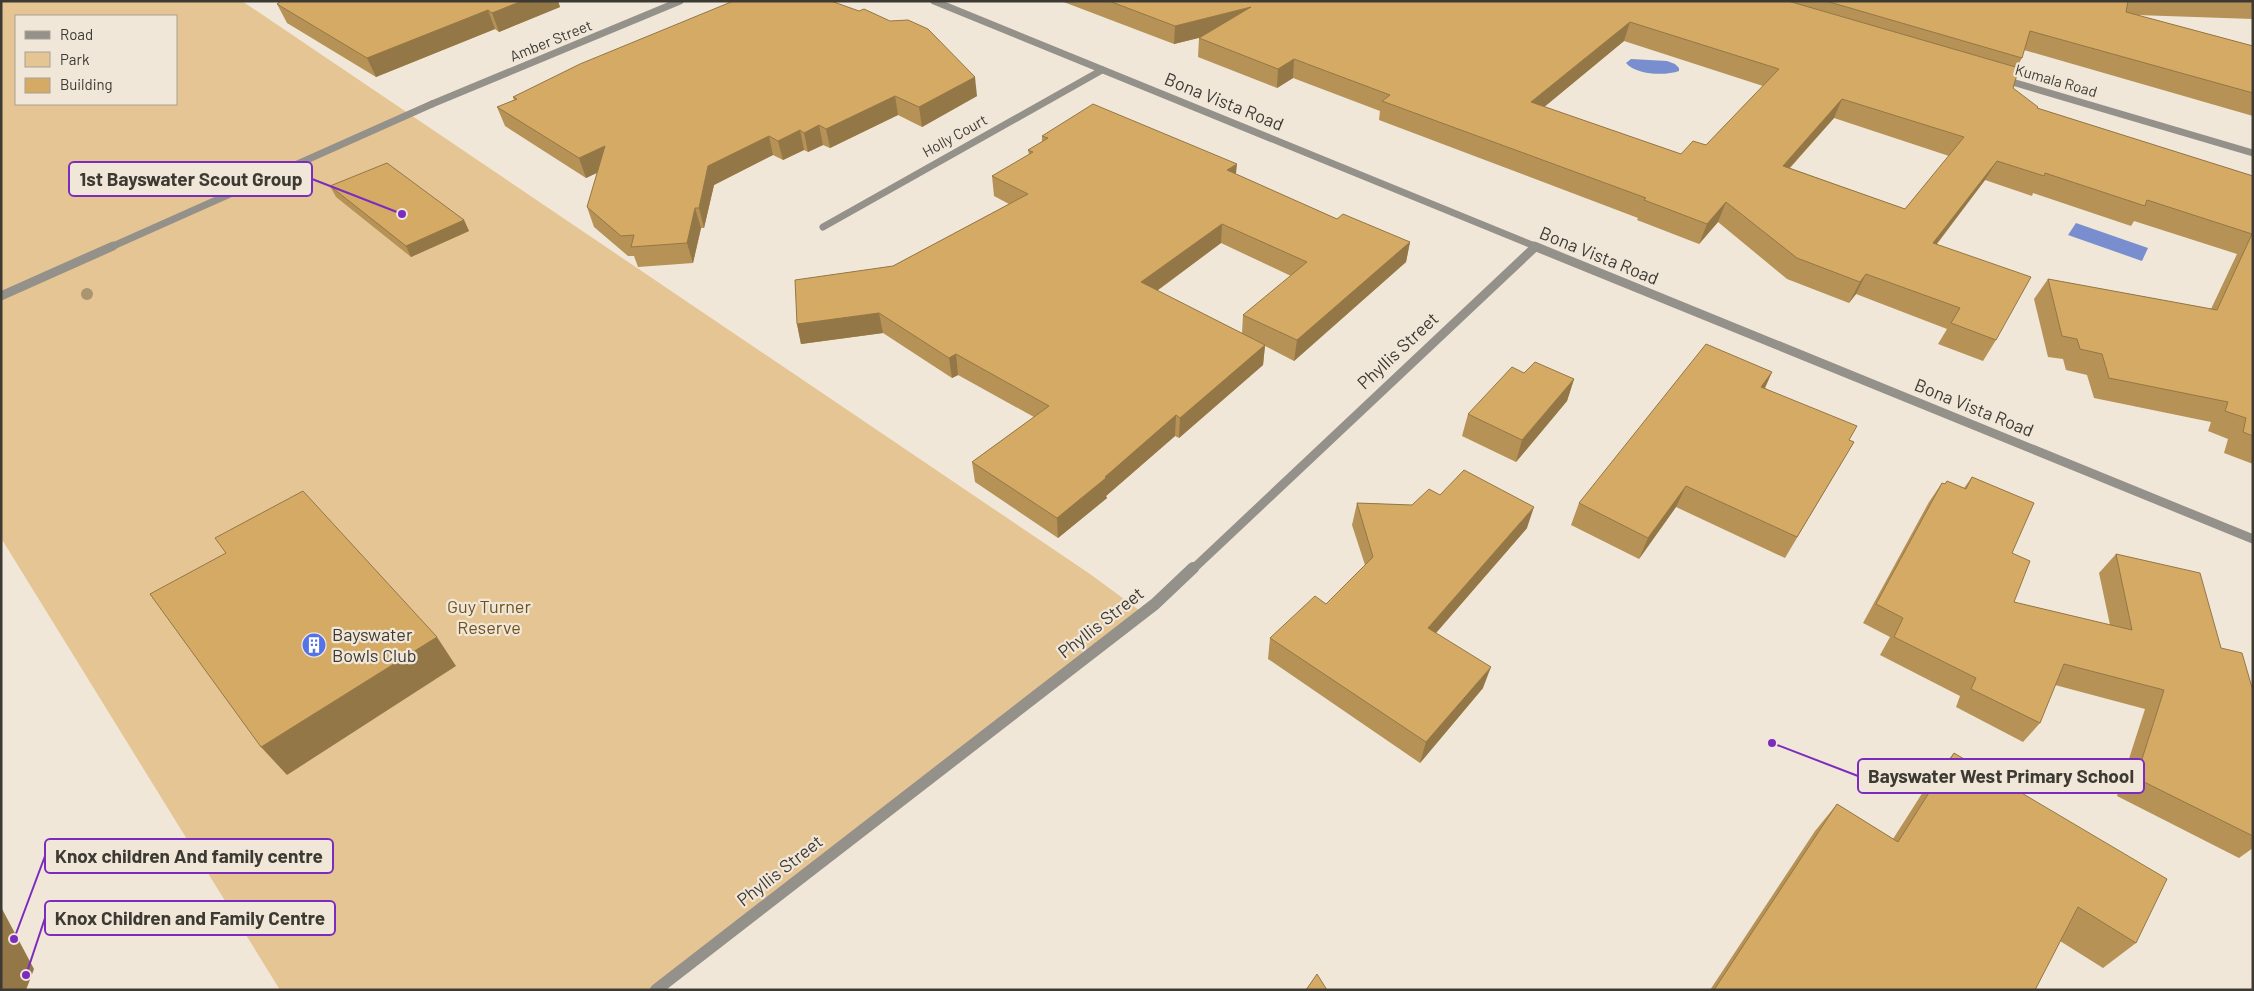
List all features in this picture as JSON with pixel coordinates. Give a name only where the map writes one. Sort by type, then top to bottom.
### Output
[{"type":"street","name":"Amber Street","points":[[1,296],[432,104],[680,1]]},
{"type":"street","name":"Bona Vista Road","points":[[934,1],[2253,539]]},
{"type":"street","name":"Holly Court","points":[[823,227],[1102,70]]},
{"type":"street","name":"Kumala Road","points":[[1995,77],[2253,153]]},
{"type":"street","name":"Phyllis Street","points":[[656,990],[1155,604],[1535,247]]},
{"type":"green space","name":"Guy Turner Reserve","points":[[1,1],[242,1],[1090,574],[1143,613],[656,990],[280,990],[1,538]]},
{"type":"water","points":[[1631,59],[1667,61],[1675,64],[1679,71],[1666,74],[1643,72],[1626,63]]},
{"type":"water","points":[[2076,223],[2148,248],[2142,261],[2068,235]]},
{"type":"building","points":[[281,1],[522,1],[492,13],[488,10],[367,58],[277,4]]},
{"type":"building","points":[[731,1],[831,1],[859,11],[864,9],[890,21],[908,20],[928,29],[975,77],[919,107],[895,96],[826,129],[819,125],[804,133],[800,130],[778,141],[769,136],[708,166],[699,208],[695,208],[687,243],[631,247],[634,235],[621,236],[587,207],[605,146],[579,158],[497,107],[517,99],[513,97],[580,64]]},
{"type":"building","points":[[1109,1],[1788,1],[2019,68],[2013,88],[2037,108],[2253,176],[2253,436],[2243,432],[2246,418],[2225,411],[2228,402],[2109,378],[2102,354],[2080,349],[2077,339],[2062,336],[2048,279],[2217,310],[2252,234],[2147,200],[2145,206],[2045,173],[2044,176],[1997,161],[1933,243],[2031,277],[1996,340],[1951,323],[1960,308],[1866,274],[1860,282],[1797,258],[1726,202],[1707,224],[1644,200],[1646,198],[1382,101],[1390,95],[1294,59],[1278,69],[1199,38],[1251,7],[1175,26]],"holes":[[[1630,22],[1779,69],[1706,145],[1693,141],[1681,154],[1531,102]],[[1842,99],[1964,137],[1905,209],[1783,166]]]},
{"type":"building","points":[[1826,1],[2128,1],[2126,12],[2253,46],[2253,93],[2030,31],[2022,58]]},
{"type":"building","points":[[1093,104],[1237,164],[1227,170],[1337,219],[1343,214],[1410,242],[1297,340],[1243,315],[1307,262],[1222,224],[1141,282],[1265,345],[1180,418],[1176,415],[1106,478],[1057,518],[972,462],[1049,406],[956,354],[949,358],[879,313],[797,324],[795,280],[893,266],[1028,194],[992,176],[1033,152],[1028,150],[1048,138],[1042,136]]},
{"type":"building","points":[[387,163],[464,220],[406,246],[330,186]]},
{"type":"building","points":[[1706,344],[1772,372],[1761,387],[1857,426],[1849,440],[1854,442],[1797,537],[1686,486],[1648,538],[1579,503]]},
{"type":"building","points":[[1535,362],[1574,379],[1522,440],[1468,414],[1512,367],[1524,373]]},
{"type":"building","points":[[1464,470],[1534,507],[1428,628],[1491,667],[1426,742],[1270,638],[1315,596],[1326,604],[1373,557],[1357,503],[1412,505],[1429,489],[1440,495]]},
{"type":"building","points":[[1972,477],[2034,503],[2012,553],[2030,561],[2014,602],[2132,630],[2116,554],[2200,573],[2221,648],[2242,653],[2253,691],[2253,836],[2136,778],[2164,690],[2064,664],[2040,723],[1971,689],[1976,678],[1894,637],[1903,618],[1876,604],[1942,483],[1945,484],[1947,481],[1966,489]]},
{"type":"building","name":"Bayswater Bowls Club","points":[[303,491],[437,637],[261,747],[150,594],[226,553],[215,538]]},
{"type":"building","points":[[1954,753],[2167,879],[2136,943],[2078,907],[2035,990],[1714,990],[1837,804],[1898,842]]},
{"type":"building","points":[[1317,974],[1327,990],[1306,990]]},
{"type":"place","name":"1st Bayswater Scout Group","points":[[402,214]]},
{"type":"place","name":"Bayswater Bowls Club","points":[[314,645]]},
{"type":"place","name":"Bayswater West Primary School","points":[[1772,743]]},
{"type":"place","name":"Knox children And family centre","points":[[14,939]]},
{"type":"place","name":"Knox Children and Family Centre","points":[[26,975]]}]
